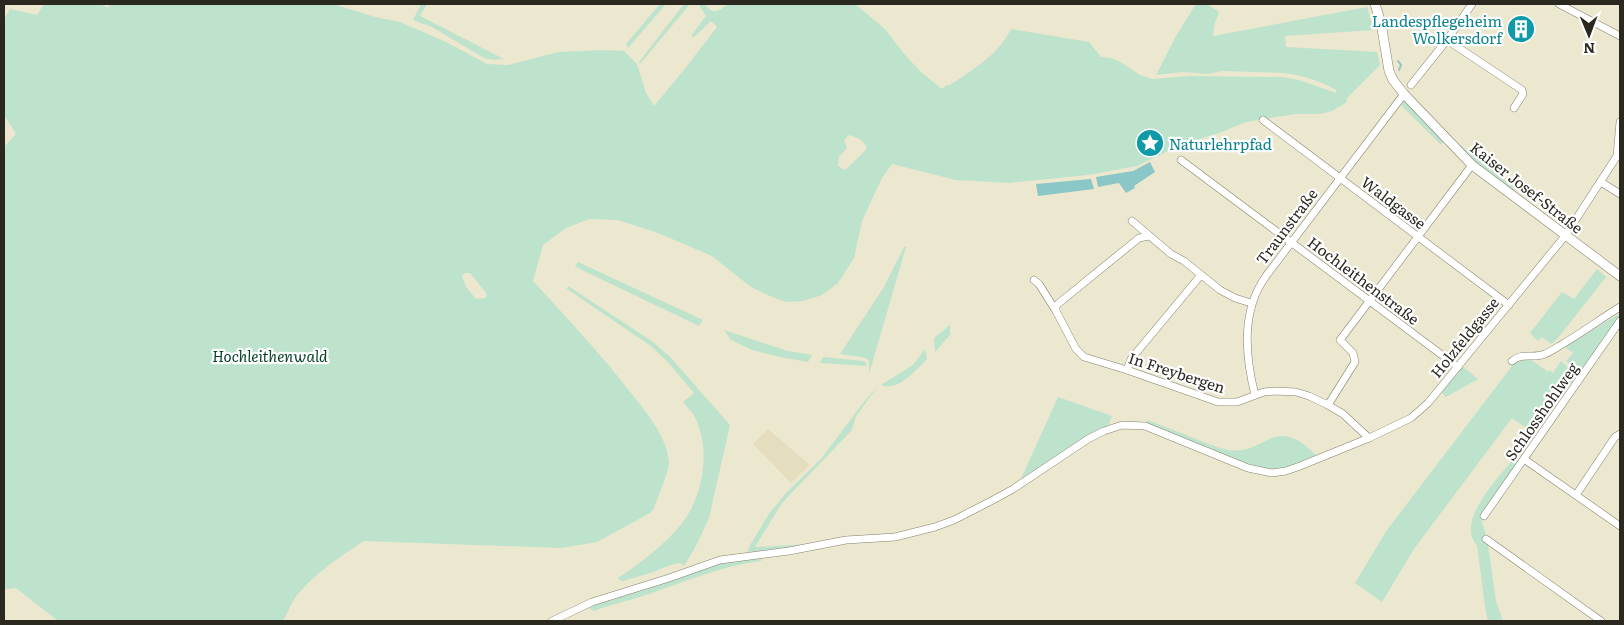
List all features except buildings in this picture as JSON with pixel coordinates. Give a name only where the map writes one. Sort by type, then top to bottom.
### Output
[{"type":"street","name":"Kaiser Josef-Straße","points":[[1375,4],[1381,23],[1388,66],[1393,80],[1404,94],[1472,165],[1620,276]]},
{"type":"street","points":[[1411,85],[1447,40],[1472,4]]},
{"type":"street","points":[[1559,4],[1620,36]]},
{"type":"street","points":[[1447,40],[1522,90],[1523,94],[1514,108]]},
{"type":"street","name":"Traunstraße","points":[[1255,395],[1248,362],[1247,343],[1251,303],[1261,283],[1404,94]]},
{"type":"street","name":"Waldgasse","points":[[1263,120],[1509,306]]},
{"type":"street","name":"Holzfeldgasse","points":[[552,621],[592,602],[670,578],[720,560],[789,551],[846,540],[896,537],[935,527],[971,512],[1013,489],[1088,439],[1113,427],[1129,424],[1145,426],[1255,471],[1272,473],[1300,466],[1369,438],[1415,415],[1428,403],[1565,236],[1617,156],[1620,122]]},
{"type":"street","name":"Hochleithenstraße","points":[[1181,160],[1458,367]]},
{"type":"street","points":[[1328,404],[1355,362],[1353,353],[1340,340],[1472,165]]},
{"type":"street","points":[[1601,182],[1620,194]]},
{"type":"street","points":[[1132,221],[1171,254],[1184,261],[1226,294],[1251,303]]},
{"type":"street","points":[[1056,311],[1056,306],[1059,303],[1140,238],[1149,236]]},
{"type":"street","points":[[1127,370],[1131,359],[1201,275]]},
{"type":"street","name":"In Freybergen","points":[[1034,280],[1039,284],[1056,311],[1081,356],[1218,402],[1237,402],[1255,395],[1275,391],[1290,391],[1309,396],[1328,404],[1369,438]]},
{"type":"street","points":[[1512,361],[1522,355],[1544,354],[1580,334],[1620,307]]},
{"type":"street","name":"Schlosshohlweg","points":[[1484,516],[1620,321]]},
{"type":"street","points":[[1576,495],[1615,437],[1620,434]]},
{"type":"street","points":[[1524,459],[1620,526]]},
{"type":"street","points":[[1486,539],[1601,621]]},
{"type":"shaded area","points":[[768,429],[810,465],[791,483],[753,444]]},
{"type":"green space","name":"Hochleithenwald","points":[[44,4],[101,4],[108,8],[110,4],[333,4],[375,17],[400,22],[446,42],[487,64],[508,65],[558,52],[624,51],[637,64],[646,93],[654,106],[717,27],[711,21],[694,37],[691,36],[706,16],[698,4],[705,4],[710,10],[716,11],[727,4],[855,4],[885,29],[921,72],[942,89],[985,61],[1006,38],[1011,29],[1089,42],[1101,57],[1111,58],[1140,75],[1152,79],[1189,76],[1282,77],[1299,80],[1336,93],[1336,90],[1317,81],[1284,73],[1222,71],[1208,74],[1183,72],[1156,75],[1176,36],[1196,4],[1207,4],[1219,12],[1213,36],[1367,7],[1374,30],[1285,36],[1286,47],[1377,52],[1380,65],[1346,99],[1347,102],[1332,111],[1320,114],[1295,114],[1246,122],[1219,133],[1180,145],[1137,166],[1088,175],[1009,183],[956,180],[892,164],[882,178],[862,221],[854,258],[838,283],[822,295],[803,301],[786,302],[770,296],[751,287],[712,256],[658,233],[618,220],[589,219],[566,228],[543,245],[533,281],[607,364],[643,408],[660,434],[669,462],[654,509],[650,513],[597,542],[561,548],[364,541],[315,577],[298,594],[283,621],[58,621],[16,588],[5,589],[4,593],[4,147],[16,134],[4,115],[4,19],[10,9],[37,15]],"holes":[[[849,135],[860,139],[867,147],[845,170],[838,166],[839,157],[847,148],[844,140]],[[465,273],[470,273],[487,294],[486,298],[476,299],[466,287],[462,276]]]},
{"type":"green space","points":[[421,4],[427,4],[420,16],[504,59],[493,60],[484,58],[432,27],[413,20]]},
{"type":"green space","points":[[660,4],[666,4],[628,48],[626,44]]},
{"type":"green space","points":[[684,4],[690,4],[640,64],[639,62]]},
{"type":"green space","points":[[1403,102],[1406,102],[1444,141],[1441,145],[1401,105]]},
{"type":"green space","points":[[1460,145],[1515,189],[1513,192],[1484,171],[1459,147]]},
{"type":"green space","points":[[904,247],[906,247],[869,374],[869,361],[866,358],[840,354],[884,287]]},
{"type":"green space","points":[[578,262],[703,320],[699,326],[582,270],[575,266]]},
{"type":"green space","points":[[1597,269],[1606,277],[1557,339],[1551,344],[1542,337],[1538,341],[1530,333],[1562,292],[1574,299]]},
{"type":"green space","points":[[568,286],[653,342],[671,358],[730,425],[709,518],[684,566],[680,563],[674,564],[623,581],[618,578],[647,557],[675,531],[689,513],[699,490],[703,464],[702,438],[693,414],[683,402],[694,393],[668,362],[651,346],[567,289]]},
{"type":"green space","points":[[1617,315],[1620,316],[1580,374],[1566,361],[1573,353],[1565,347]]},
{"type":"green space","points":[[950,325],[950,335],[935,352],[934,338]]},
{"type":"green space","points":[[724,330],[788,351],[812,355],[808,362],[752,350],[731,340]]},
{"type":"green space","points":[[925,349],[927,359],[906,379],[894,385],[881,385],[913,365]]},
{"type":"green space","points":[[823,357],[863,361],[866,363],[866,366],[820,363]]},
{"type":"green space","points":[[1530,359],[1548,372],[1550,370],[1553,373],[1561,361],[1577,376],[1533,433],[1512,418],[1414,549],[1382,602],[1355,583],[1387,530],[1515,362]]},
{"type":"green space","points":[[1463,367],[1478,379],[1446,397],[1441,392]]},
{"type":"green space","points":[[878,386],[856,416],[852,430],[782,503],[755,547],[812,544],[748,553],[749,547],[769,514],[786,493],[821,459]]},
{"type":"green space","points":[[1058,397],[1112,416],[1108,426],[1020,481]]},
{"type":"green space","points":[[1147,420],[1228,450],[1241,450],[1280,436],[1290,437],[1316,455],[1284,468],[1270,470],[1249,466],[1146,424]]},
{"type":"green space","points":[[1515,457],[1518,461],[1481,518],[1487,538],[1496,601],[1503,621],[1488,621],[1477,545],[1471,535],[1471,524],[1482,499]]},
{"type":"green space","points":[[761,557],[761,561],[717,571],[594,611],[588,607],[666,582],[711,565],[736,559]]},
{"type":"water","points":[[1150,162],[1155,172],[1126,193],[1119,183],[1098,187],[1096,177],[1133,171]]},
{"type":"water","points":[[1091,179],[1094,189],[1038,196],[1036,184]]},
{"type":"waterway","points":[[1398,61],[1401,65],[1399,70]]},
{"type":"place","name":"Landespflegeheim Wolkersdorf","points":[[1521,29]]},
{"type":"place","name":"Naturlehrpfad","points":[[1150,143]]}]
